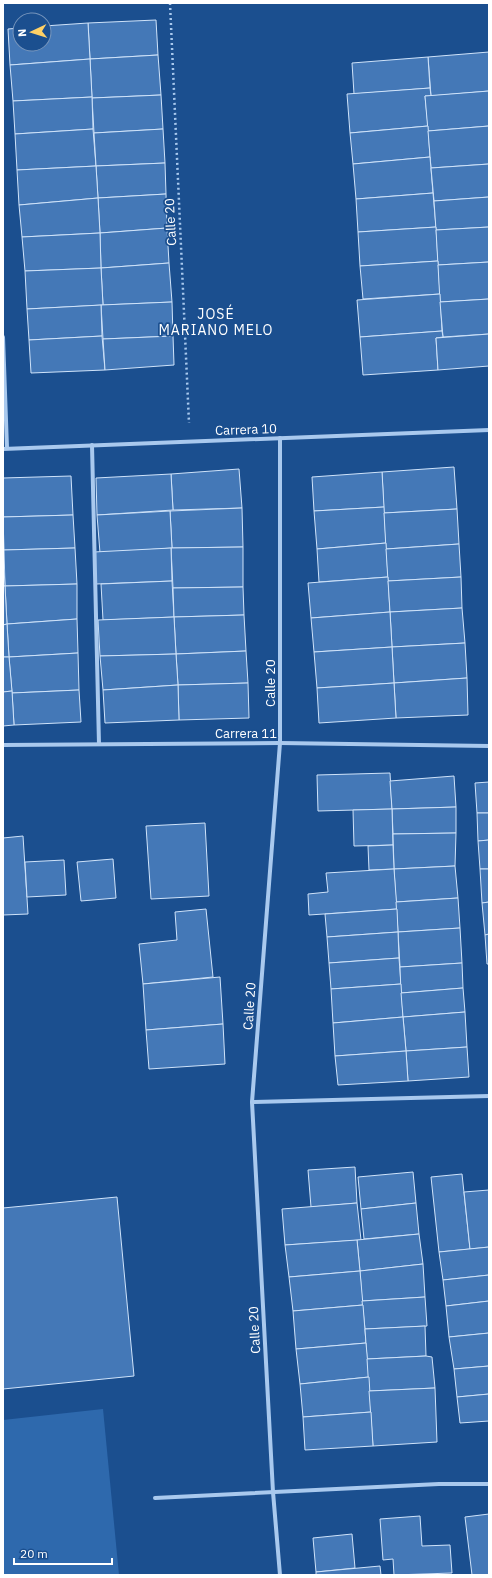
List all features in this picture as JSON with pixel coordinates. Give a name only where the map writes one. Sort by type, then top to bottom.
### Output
[{"type":"street","points":[[3,337],[5,448]]},
{"type":"street","name":"Carrera 10","points":[[5,448],[489,430]]},
{"type":"street","name":"Calle 20","points":[[280,438],[280,742],[252,1102],[273,1492],[280,1575]]},
{"type":"street","points":[[92,445],[99,744]]},
{"type":"street","name":"Carrera 11","points":[[3,745],[280,742],[489,746]]},
{"type":"street","points":[[252,1102],[489,1096]]},
{"type":"street","points":[[155,1498],[439,1484],[489,1484]]},
{"type":"path","name":"Calle 20","points":[[170,3],[190,441]]},
{"type":"shaded area","points":[[103,1409],[119,1575],[3,1575],[3,1420]]},
{"type":"building","points":[[156,20],[158,55],[90,59],[88,23]]},
{"type":"building","points":[[88,23],[90,59],[10,65],[8,29],[12,29],[12,52],[52,52],[52,25]]},
{"type":"building","points":[[489,52],[489,91],[431,96],[428,57]]},
{"type":"building","points":[[158,55],[161,95],[92,98],[90,59]]},
{"type":"building","points":[[428,57],[430,88],[354,94],[352,63]]},
{"type":"building","points":[[90,59],[92,97],[13,101],[10,65]]},
{"type":"building","points":[[430,88],[431,96],[425,96],[428,126],[350,133],[347,94]]},
{"type":"building","points":[[489,91],[489,126],[428,131],[425,96]]},
{"type":"building","points":[[161,95],[163,129],[94,133],[92,98]]},
{"type":"building","points":[[92,97],[93,129],[15,134],[13,101]]},
{"type":"building","points":[[428,126],[430,157],[353,164],[350,133]]},
{"type":"building","points":[[489,126],[489,164],[431,168],[428,131]]},
{"type":"building","points":[[93,129],[96,166],[17,170],[15,134]]},
{"type":"building","points":[[163,129],[165,163],[96,166],[94,133]]},
{"type":"building","points":[[430,157],[433,193],[356,199],[353,164]]},
{"type":"building","points":[[165,163],[166,194],[98,198],[96,166]]},
{"type":"building","points":[[489,164],[489,197],[434,201],[431,168]]},
{"type":"building","points":[[96,166],[98,198],[19,205],[17,170]]},
{"type":"building","points":[[433,193],[436,227],[358,232],[356,199]]},
{"type":"building","points":[[166,194],[167,228],[100,233],[98,198]]},
{"type":"building","points":[[489,197],[489,227],[436,230],[434,201]]},
{"type":"building","points":[[98,198],[100,233],[22,237],[19,205]]},
{"type":"building","points":[[436,227],[438,261],[360,266],[358,232]]},
{"type":"building","points":[[489,227],[489,262],[438,265],[436,230]]},
{"type":"building","points":[[167,228],[169,263],[101,268],[100,233]]},
{"type":"building","points":[[100,233],[101,268],[25,271],[22,237]]},
{"type":"building","points":[[438,261],[440,294],[363,299],[360,266]]},
{"type":"building","points":[[489,262],[489,299],[440,302],[438,265]]},
{"type":"building","points":[[169,263],[172,302],[103,305],[101,268]]},
{"type":"building","points":[[101,268],[103,305],[27,309],[25,271]]},
{"type":"building","points":[[440,294],[442,331],[360,337],[357,300]]},
{"type":"building","points":[[489,299],[489,334],[443,337],[440,302]]},
{"type":"building","points":[[172,302],[173,336],[103,339],[101,305]]},
{"type":"building","points":[[101,305],[102,336],[29,340],[27,309]]},
{"type":"building","points":[[442,331],[443,337],[436,338],[438,370],[363,375],[360,337]]},
{"type":"building","points":[[489,334],[489,366],[438,370],[436,338]]},
{"type":"building","points":[[102,336],[105,370],[31,373],[29,340]]},
{"type":"building","points":[[173,336],[174,365],[105,370],[103,339]]},
{"type":"building","points":[[454,467],[457,509],[384,513],[382,472]]},
{"type":"building","points":[[239,469],[242,508],[173,510],[171,474]]},
{"type":"building","points":[[382,472],[384,507],[314,511],[312,477]]},
{"type":"building","points":[[171,474],[173,510],[97,515],[96,478]]},
{"type":"building","points":[[71,476],[73,515],[3,517],[3,478]]},
{"type":"building","points":[[384,507],[386,543],[317,549],[314,511]]},
{"type":"building","points":[[242,508],[243,547],[172,548],[170,511]]},
{"type":"building","points":[[457,509],[459,544],[386,549],[384,513]]},
{"type":"building","points":[[170,511],[172,548],[100,553],[97,515]]},
{"type":"building","points":[[73,515],[75,548],[4,550],[3,517]]},
{"type":"building","points":[[386,543],[388,577],[319,582],[317,549]]},
{"type":"building","points":[[459,544],[461,577],[388,581],[386,549]]},
{"type":"building","points":[[243,547],[243,587],[173,588],[171,548]]},
{"type":"building","points":[[75,548],[77,584],[5,586],[4,550]]},
{"type":"building","points":[[171,548],[172,581],[96,584],[94,552]]},
{"type":"building","points":[[3,550],[5,586],[3,586]]},
{"type":"building","points":[[388,577],[390,612],[311,618],[308,583]]},
{"type":"building","points":[[461,577],[462,608],[390,612],[388,581]]},
{"type":"building","points":[[172,581],[174,617],[103,620],[101,584]]},
{"type":"building","points":[[77,584],[77,619],[7,624],[5,586]]},
{"type":"building","points":[[3,586],[5,586],[7,624],[3,625]]},
{"type":"building","points":[[243,587],[244,615],[174,617],[173,588]]},
{"type":"building","points":[[462,608],[465,643],[392,647],[390,612]]},
{"type":"building","points":[[390,612],[392,647],[314,652],[311,618]]},
{"type":"building","points":[[244,615],[246,651],[176,654],[174,617]]},
{"type":"building","points":[[174,617],[176,654],[100,656],[98,620]]},
{"type":"building","points":[[77,619],[78,653],[9,657],[7,624]]},
{"type":"building","points":[[7,624],[9,657],[3,657],[3,625]]},
{"type":"building","points":[[465,643],[467,678],[394,683],[392,647]]},
{"type":"building","points":[[392,647],[394,683],[317,688],[314,652]]},
{"type":"building","points":[[246,651],[248,683],[178,685],[176,654]]},
{"type":"building","points":[[78,653],[79,690],[12,693],[9,657]]},
{"type":"building","points":[[176,654],[178,685],[103,690],[100,656]]},
{"type":"building","points":[[3,657],[9,657],[12,691],[3,692]]},
{"type":"building","points":[[467,678],[468,715],[396,718],[394,683]]},
{"type":"building","points":[[248,683],[249,718],[179,720],[178,685]]},
{"type":"building","points":[[394,683],[396,718],[319,723],[317,688]]},
{"type":"building","points":[[178,685],[179,720],[105,723],[103,690]]},
{"type":"building","points":[[79,690],[81,722],[14,725],[12,693]]},
{"type":"building","points":[[12,691],[14,725],[3,726],[3,692]]},
{"type":"building","points":[[390,773],[392,809],[318,811],[317,775]]},
{"type":"building","points":[[454,776],[456,807],[392,809],[390,781]]},
{"type":"building","points":[[489,782],[489,813],[477,813],[475,783]]},
{"type":"building","points":[[456,807],[456,833],[393,834],[392,809]]},
{"type":"building","points":[[392,809],[393,845],[354,846],[353,810]]},
{"type":"building","points":[[477,813],[489,813],[489,840],[478,841]]},
{"type":"building","points":[[205,823],[209,896],[151,899],[146,826]]},
{"type":"building","points":[[456,833],[455,866],[394,869],[393,834]]},
{"type":"building","points":[[23,836],[28,914],[3,915],[3,838]]},
{"type":"building","points":[[489,840],[489,869],[480,869],[478,841]]},
{"type":"building","points":[[393,845],[394,869],[369,870],[368,846]]},
{"type":"building","points":[[113,859],[116,898],[81,901],[77,862]]},
{"type":"building","points":[[64,860],[66,895],[27,897],[25,862]]},
{"type":"building","points":[[455,866],[458,898],[396,902],[394,869]]},
{"type":"building","points":[[394,869],[397,909],[309,915],[308,894],[328,892],[326,873]]},
{"type":"building","points":[[480,869],[489,869],[489,902],[482,903]]},
{"type":"building","points":[[458,898],[460,928],[398,932],[396,902]]},
{"type":"building","points":[[489,902],[489,934],[485,935],[482,903]]},
{"type":"building","points":[[206,909],[213,977],[143,984],[139,944],[177,940],[175,912]]},
{"type":"building","points":[[397,909],[398,932],[327,937],[325,914]]},
{"type":"building","points":[[460,928],[462,963],[400,967],[398,932]]},
{"type":"building","points":[[398,932],[399,958],[329,963],[327,937]]},
{"type":"building","points":[[489,934],[489,964],[487,964],[485,935]]},
{"type":"building","points":[[399,958],[401,984],[331,989],[329,963]]},
{"type":"building","points":[[462,963],[463,988],[401,993],[400,967]]},
{"type":"building","points":[[220,977],[223,1024],[146,1030],[143,984]]},
{"type":"building","points":[[401,984],[403,1017],[333,1023],[331,989]]},
{"type":"building","points":[[463,988],[465,1012],[403,1017],[401,993]]},
{"type":"building","points":[[465,1012],[467,1047],[406,1051],[403,1017]]},
{"type":"building","points":[[403,1017],[406,1051],[335,1056],[333,1023]]},
{"type":"building","points":[[223,1024],[225,1064],[149,1069],[146,1030]]},
{"type":"building","points":[[467,1047],[469,1077],[408,1081],[406,1051]]},
{"type":"building","points":[[406,1051],[408,1081],[338,1085],[335,1056]]},
{"type":"building","points":[[355,1167],[357,1203],[311,1207],[308,1170]]},
{"type":"building","points":[[413,1172],[416,1203],[361,1209],[358,1177]]},
{"type":"building","points":[[462,1174],[470,1249],[439,1252],[431,1177]]},
{"type":"building","points":[[489,1190],[489,1247],[470,1249],[464,1192]]},
{"type":"building","points":[[117,1197],[134,1376],[3,1389],[3,1208]]},
{"type":"building","points":[[357,1203],[361,1240],[285,1245],[282,1209]]},
{"type":"building","points":[[416,1203],[419,1234],[364,1239],[361,1209]]},
{"type":"building","points":[[419,1234],[423,1264],[360,1271],[357,1240]]},
{"type":"building","points":[[357,1240],[360,1271],[289,1277],[285,1245]]},
{"type":"building","points":[[489,1247],[489,1275],[443,1280],[439,1252]]},
{"type":"building","points":[[423,1264],[425,1297],[362,1301],[360,1271]]},
{"type":"building","points":[[360,1271],[363,1305],[293,1311],[289,1277]]},
{"type":"building","points":[[489,1275],[489,1301],[446,1306],[443,1280]]},
{"type":"building","points":[[425,1297],[427,1326],[365,1329],[362,1301]]},
{"type":"building","points":[[489,1301],[489,1333],[449,1337],[446,1306]]},
{"type":"building","points":[[363,1305],[366,1343],[296,1349],[293,1311]]},
{"type":"building","points":[[425,1326],[426,1356],[367,1359],[365,1329]]},
{"type":"building","points":[[489,1333],[489,1366],[454,1369],[449,1337]]},
{"type":"building","points":[[366,1343],[369,1377],[300,1384],[296,1349]]},
{"type":"building","points":[[432,1357],[435,1388],[369,1391],[367,1359]]},
{"type":"building","points":[[489,1366],[489,1394],[457,1397],[454,1369]]},
{"type":"building","points":[[369,1377],[371,1412],[303,1417],[300,1384]]},
{"type":"building","points":[[435,1388],[437,1442],[373,1446],[369,1391]]},
{"type":"building","points":[[489,1394],[489,1421],[460,1423],[457,1397]]},
{"type":"building","points":[[371,1412],[373,1446],[305,1450],[303,1417]]},
{"type":"building","points":[[489,1514],[489,1575],[472,1575],[465,1517]]},
{"type":"building","points":[[420,1516],[422,1546],[450,1545],[452,1573],[394,1575],[393,1559],[383,1560],[380,1519]]},
{"type":"building","points":[[352,1534],[355,1568],[316,1572],[313,1538]]},
{"type":"building","points":[[380,1566],[381,1575],[316,1575],[316,1572]]},
{"type":"district","name":"JOSÉ MARIANO MELO","points":[[216,322]]}]
